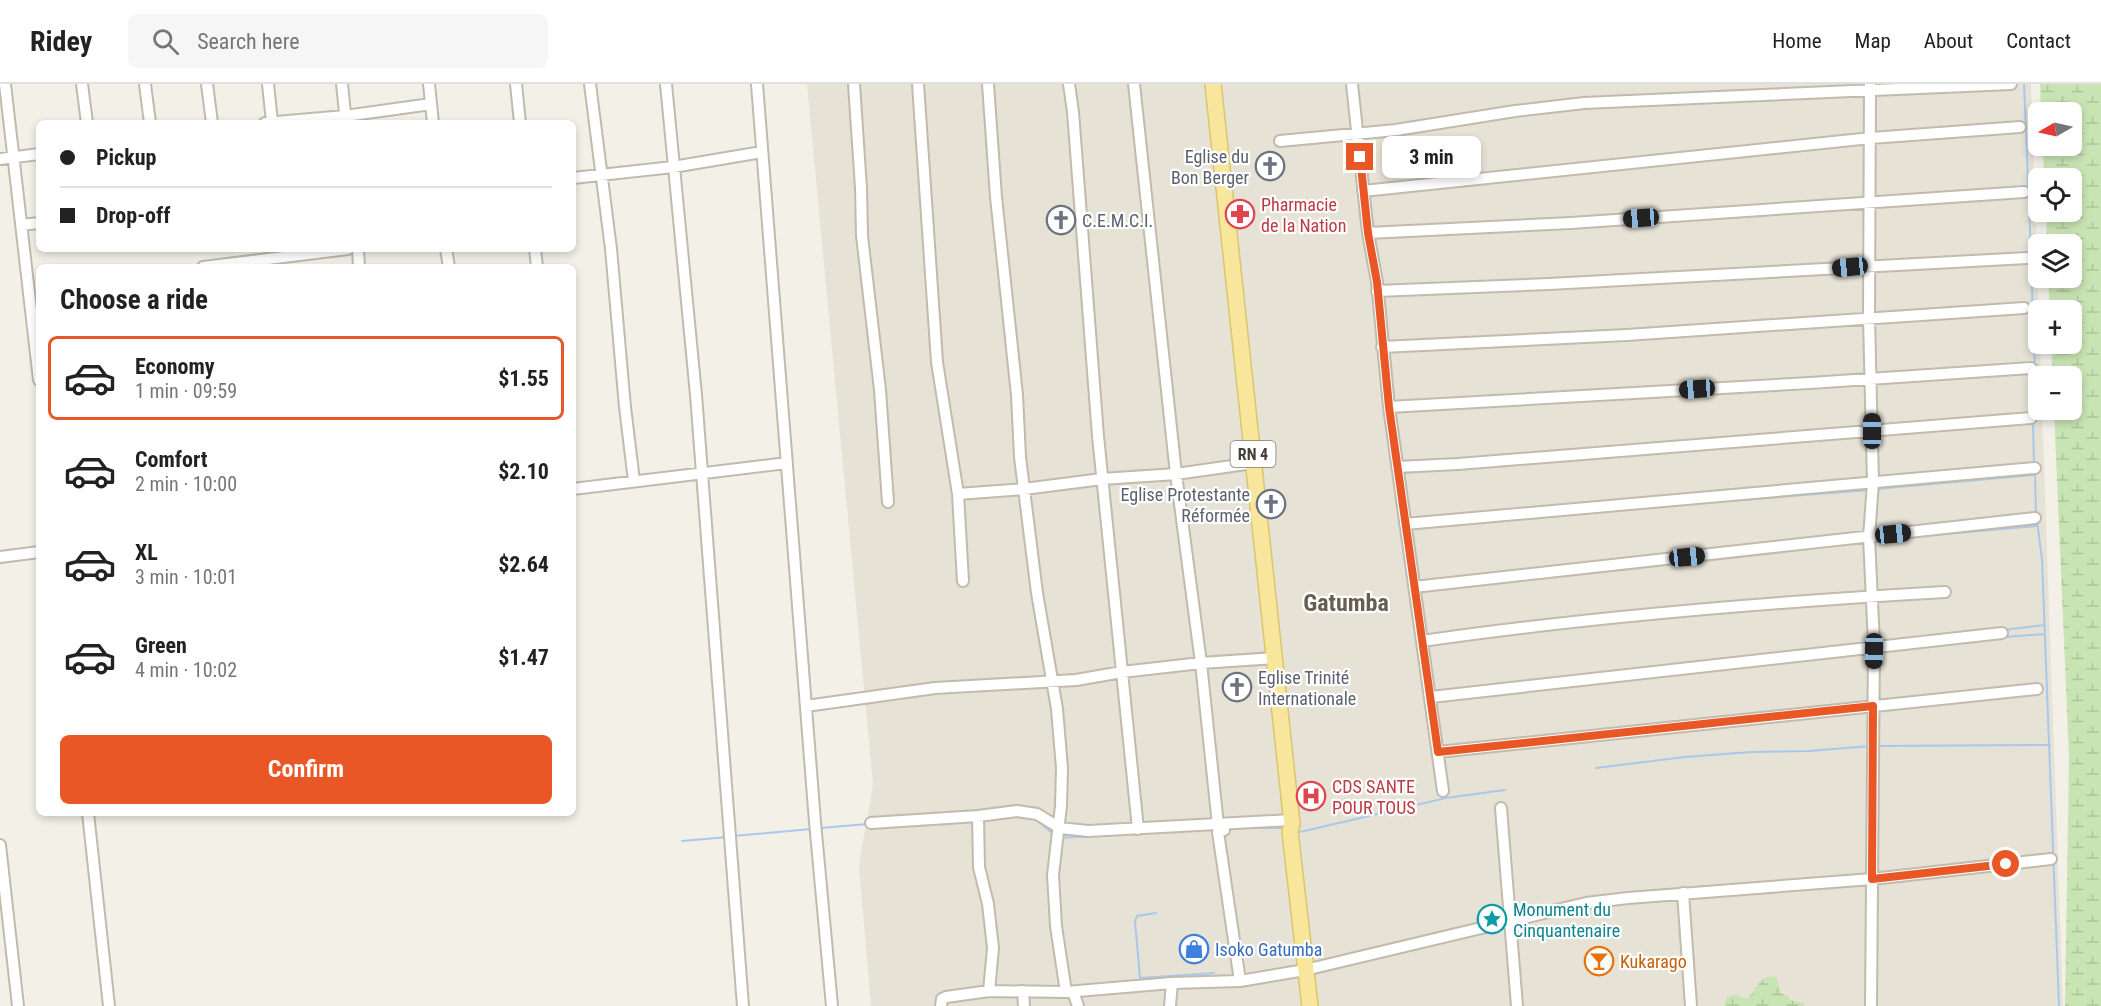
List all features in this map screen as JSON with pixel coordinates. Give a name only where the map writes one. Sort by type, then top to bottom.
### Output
[{"type":"main road","name":"RN 4","points":[[1213,84],[1310,1006]]},
{"type":"street","points":[[5,84],[21,225],[34,288],[36,325]]},
{"type":"street","points":[[82,84],[87,120]]},
{"type":"street","points":[[145,84],[150,120]]},
{"type":"street","points":[[207,84],[212,120]]},
{"type":"street","points":[[268,84],[268,120]]},
{"type":"street","points":[[342,84],[346,120],[431,104]]},
{"type":"street","points":[[429,84],[433,120]]},
{"type":"street","points":[[516,84],[520,120]]},
{"type":"street","points":[[590,84],[611,249],[634,481]]},
{"type":"street","points":[[666,84],[703,474],[743,1006]]},
{"type":"street","points":[[757,84],[816,836],[832,1006]]},
{"type":"street","points":[[854,84],[862,236],[880,390],[888,502]]},
{"type":"street","points":[[918,84],[937,362],[958,494],[963,581]]},
{"type":"street","points":[[988,84],[996,197],[1017,396],[1020,457],[1037,593],[1053,681],[1062,768],[1059,835],[1053,875],[1056,926],[1070,992],[1078,1006]]},
{"type":"street","points":[[1069,84],[1102,479],[1138,829]]},
{"type":"street","points":[[1134,84],[1176,474],[1222,826],[1218,832],[1240,981]]},
{"type":"street","points":[[1352,84],[1389,407],[1443,791]]},
{"type":"street","points":[[1280,141],[1417,128],[1515,111],[1584,103],[1871,87],[2011,84]]},
{"type":"street","points":[[1871,87],[1869,318],[1873,483],[1869,537],[1874,647],[1871,1006]]},
{"type":"street","points":[[1363,191],[1871,138],[2020,127]]},
{"type":"street","points":[[576,178],[673,167],[762,152]]},
{"type":"street","points":[[0,159],[36,154]]},
{"type":"street","points":[[1368,233],[1571,223],[2024,192]]},
{"type":"street","points":[[21,225],[36,223]]},
{"type":"street","points":[[227,264],[324,252]]},
{"type":"street","points":[[1377,291],[2026,258]]},
{"type":"street","points":[[1382,348],[1627,336],[2024,308]]},
{"type":"street","points":[[1389,407],[2028,368]]},
{"type":"street","points":[[1397,467],[2028,418]]},
{"type":"street","points":[[958,494],[1176,474],[1253,462]]},
{"type":"street","points":[[576,489],[787,463]]},
{"type":"street","points":[[1405,524],[2035,468]]},
{"type":"street","points":[[1414,586],[2035,518]]},
{"type":"street","points":[[0,557],[36,552]]},
{"type":"street","points":[[1422,641],[1498,630],[1615,618],[1872,596],[1946,592]]},
{"type":"street","points":[[1431,697],[2001,633]]},
{"type":"street","points":[[806,706],[935,688],[1076,680],[1201,663],[1274,658]]},
{"type":"street","points":[[1438,752],[2037,689]]},
{"type":"street","points":[[1501,808],[1517,1006]]},
{"type":"street","points":[[871,823],[978,818],[1017,811],[1037,814],[1059,835]]},
{"type":"street","points":[[88,816],[109,1006]]},
{"type":"street","points":[[978,818],[980,867],[993,948],[989,991]]},
{"type":"street","points":[[1059,835],[1088,831],[1222,826],[1291,820]]},
{"type":"street","points":[[0,845],[18,1006]]},
{"type":"street","points":[[941,1006],[942,999],[946,997],[989,991],[1070,992],[1172,983],[1240,981],[1305,970],[1587,903],[1683,893],[1872,879],[2051,859]]},
{"type":"street","points":[[1683,893],[1691,1006]]},
{"type":"street","points":[[1170,1006],[1172,983]]},
{"type":"street","points":[[1023,991],[1024,1006]]},
{"type":"shaded area","points":[[807,84],[2031,84],[2032,102],[2028,102],[2028,156],[2033,156],[2034,168],[2028,168],[2028,222],[2036,222],[2036,234],[2028,234],[2028,288],[2038,288],[2038,300],[2028,300],[2028,354],[2040,354],[2041,366],[2028,366],[2028,420],[2042,420],[2063,1006],[1804,1006],[1804,1003],[1790,1000],[1781,993],[1777,978],[1747,999],[1726,998],[1724,1006],[871,1006],[859,866],[873,784]]},
{"type":"green space","points":[[2040,84],[2101,84],[2101,1006],[2065,1006],[2069,757],[2054,420],[2082,420],[2082,366],[2052,366],[2052,354],[2082,354],[2082,300],[2049,300],[2049,288],[2082,288],[2082,234],[2047,234],[2046,222],[2082,222],[2082,168],[2044,168],[2043,156],[2082,156],[2082,102],[2041,102]]},
{"type":"green space","points":[[1771,976],[1777,978],[1781,993],[1787,995],[1790,1000],[1804,1003],[1804,1006],[1724,1006],[1726,998],[1735,994],[1747,999],[1760,982]]},
{"type":"waterway","points":[[2024,84],[2030,234]]},
{"type":"waterway","points":[[1750,206],[1798,202]]},
{"type":"waterway","points":[[2032,288],[2035,366]]},
{"type":"waterway","points":[[1758,321],[1827,316]]},
{"type":"waterway","points":[[1875,373],[1905,371]]},
{"type":"waterway","points":[[2033,423],[2034,465]]},
{"type":"waterway","points":[[1404,473],[1419,471]]},
{"type":"waterway","points":[[2035,471],[2036,516]]},
{"type":"waterway","points":[[1876,489],[2034,475]]},
{"type":"waterway","points":[[1726,501],[1870,490]]},
{"type":"waterway","points":[[1628,509],[1667,506]]},
{"type":"waterway","points":[[2037,521],[2042,559],[2059,1006]]},
{"type":"waterway","points":[[1410,529],[1446,526]]},
{"type":"waterway","points":[[1922,536],[2036,526]]},
{"type":"waterway","points":[[2003,630],[2045,625]]},
{"type":"waterway","points":[[2004,637],[2045,634]]},
{"type":"waterway","points":[[1876,746],[2050,745]]},
{"type":"waterway","points":[[1596,768],[1685,757],[1871,746]]},
{"type":"waterway","points":[[1300,832],[1446,798],[1505,790]]},
{"type":"waterway","points":[[1037,820],[1053,834]]},
{"type":"waterway","points":[[820,828],[868,824]]},
{"type":"waterway","points":[[1237,828],[1285,828]]},
{"type":"waterway","points":[[733,836],[811,829]]},
{"type":"waterway","points":[[1060,838],[1177,831]]},
{"type":"waterway","points":[[682,841],[728,837]]},
{"type":"waterway","points":[[1156,913],[1137,916],[1135,921],[1140,978],[1214,973]]},
{"type":"place","name":"Eglise du Bon Berger","points":[[1270,166]]},
{"type":"place","name":"Pharmacie de la Nation","points":[[1240,214]]},
{"type":"place","name":"C.E.M.C.I.","points":[[1061,220]]},
{"type":"place","name":"Eglise Protestante Réformée","points":[[1271,504]]},
{"type":"place","name":"Eglise Trinité Internationale","points":[[1237,687]]},
{"type":"place","name":"CDS SANTE POUR TOUS","points":[[1311,796]]},
{"type":"place","name":"Monument du Cinquantenaire","points":[[1492,919]]},
{"type":"place","name":"Isoko Gatumba","points":[[1194,949]]},
{"type":"place","name":"Kukarago","points":[[1599,961]]},
{"type":"district","name":"Gatumba","points":[[1346,603]]},
{"type":"route","points":[[1360,157],[1368,233],[1377,282],[1389,407],[1438,752],[1873,706],[1872,879],[2006,864]]}]
